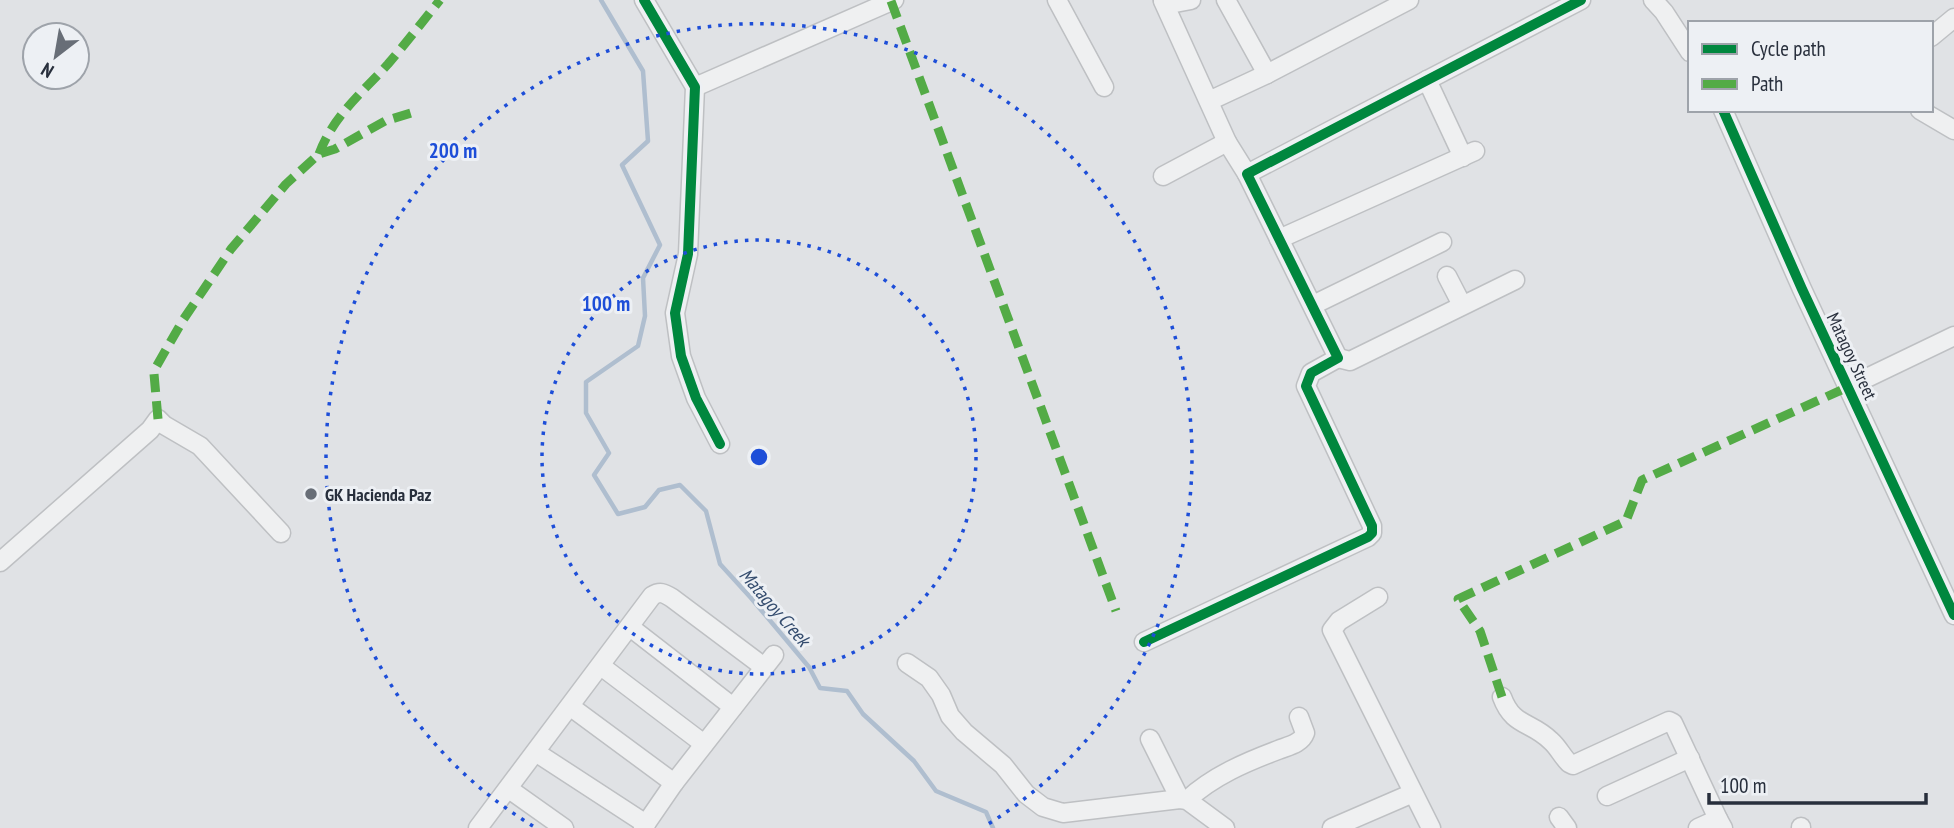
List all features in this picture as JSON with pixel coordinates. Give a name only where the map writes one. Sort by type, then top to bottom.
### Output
[{"type":"street","points":[[645,0],[695,87],[688,254],[675,313],[684,366],[696,398],[720,444]]},
{"type":"street","points":[[695,87],[894,0]]},
{"type":"street","points":[[1058,0],[1104,87]]},
{"type":"street","points":[[1163,1],[1175,3],[1191,0]]},
{"type":"street","points":[[1226,0],[1267,74]]},
{"type":"street","points":[[1209,101],[1409,0]]},
{"type":"street","points":[[1247,174],[1581,0]]},
{"type":"street","points":[[1653,0],[1688,49]]},
{"type":"street","points":[[1163,1],[1227,142],[1247,174],[1338,358]]},
{"type":"street","points":[[1933,35],[1954,18]]},
{"type":"street","points":[[1279,239],[1469,154],[1427,80]]},
{"type":"street","name":"Matagoy Street","points":[[1724,112],[1802,289],[1954,615]]},
{"type":"street","points":[[1923,112],[1954,130]]},
{"type":"street","points":[[1163,176],[1227,142]]},
{"type":"street","points":[[1312,305],[1442,242]]},
{"type":"street","points":[[1447,276],[1462,305]]},
{"type":"street","points":[[1144,642],[1368,537],[1372,533],[1372,526],[1306,386],[1307,379],[1311,373],[1338,358],[1350,361],[1515,281]]},
{"type":"street","points":[[1848,387],[1954,336]]},
{"type":"street","points":[[0,562],[150,430],[158,419],[200,446],[281,533]]},
{"type":"street","points":[[481,827],[652,596],[658,592],[664,593],[769,661],[674,783],[645,826],[537,752]]},
{"type":"street","points":[[1378,597],[1339,621],[1332,630],[1431,828]]},
{"type":"street","points":[[629,627],[733,707]]},
{"type":"street","points":[[907,663],[929,678],[941,695],[950,716],[964,732],[1003,765],[1026,794],[1043,807],[1063,813],[1184,799],[1250,760],[1300,741],[1305,733],[1299,718]]},
{"type":"street","points":[[601,666],[704,744]]},
{"type":"street","points":[[1502,697],[1513,718],[1550,740],[1573,765],[1669,721],[1676,726],[1721,824],[1698,828]]},
{"type":"street","points":[[571,707],[674,783]]},
{"type":"street","points":[[1150,739],[1184,799],[1225,828]]},
{"type":"street","points":[[1607,796],[1690,758]]},
{"type":"street","points":[[509,789],[564,828]]},
{"type":"street","points":[[1332,828],[1413,793]]},
{"type":"waterway","name":"Matagoy Creek","points":[[601,0],[643,71],[648,141],[622,165],[660,245],[643,278],[645,316],[638,346],[586,382],[586,413],[609,453],[594,475],[618,514],[645,507],[659,490],[680,485],[706,511],[720,564],[809,667],[820,688],[847,691],[863,714],[914,761],[936,791],[986,812],[993,828]]},
{"type":"marked path","points":[[319,154],[340,116],[388,64],[440,0]]},
{"type":"marked path","points":[[891,1],[1116,611]]},
{"type":"marked path","points":[[158,419],[154,374],[156,367],[183,320],[231,249],[286,184],[319,154],[335,149],[385,121],[411,113]]},
{"type":"marked path","points":[[1502,697],[1480,631],[1458,599],[1626,521],[1642,480],[1848,387]]},
{"type":"cycle path","points":[[644,0],[695,87],[688,254],[675,313],[681,356],[696,398],[720,444]]},
{"type":"cycle path","points":[[1144,642],[1372,533],[1372,526],[1306,386],[1311,373],[1338,358],[1247,174],[1581,0]]},
{"type":"cycle path","points":[[1724,112],[1802,289],[1954,615]]},
{"type":"place","name":"GK Hacienda Paz","points":[[311,494]]}]
